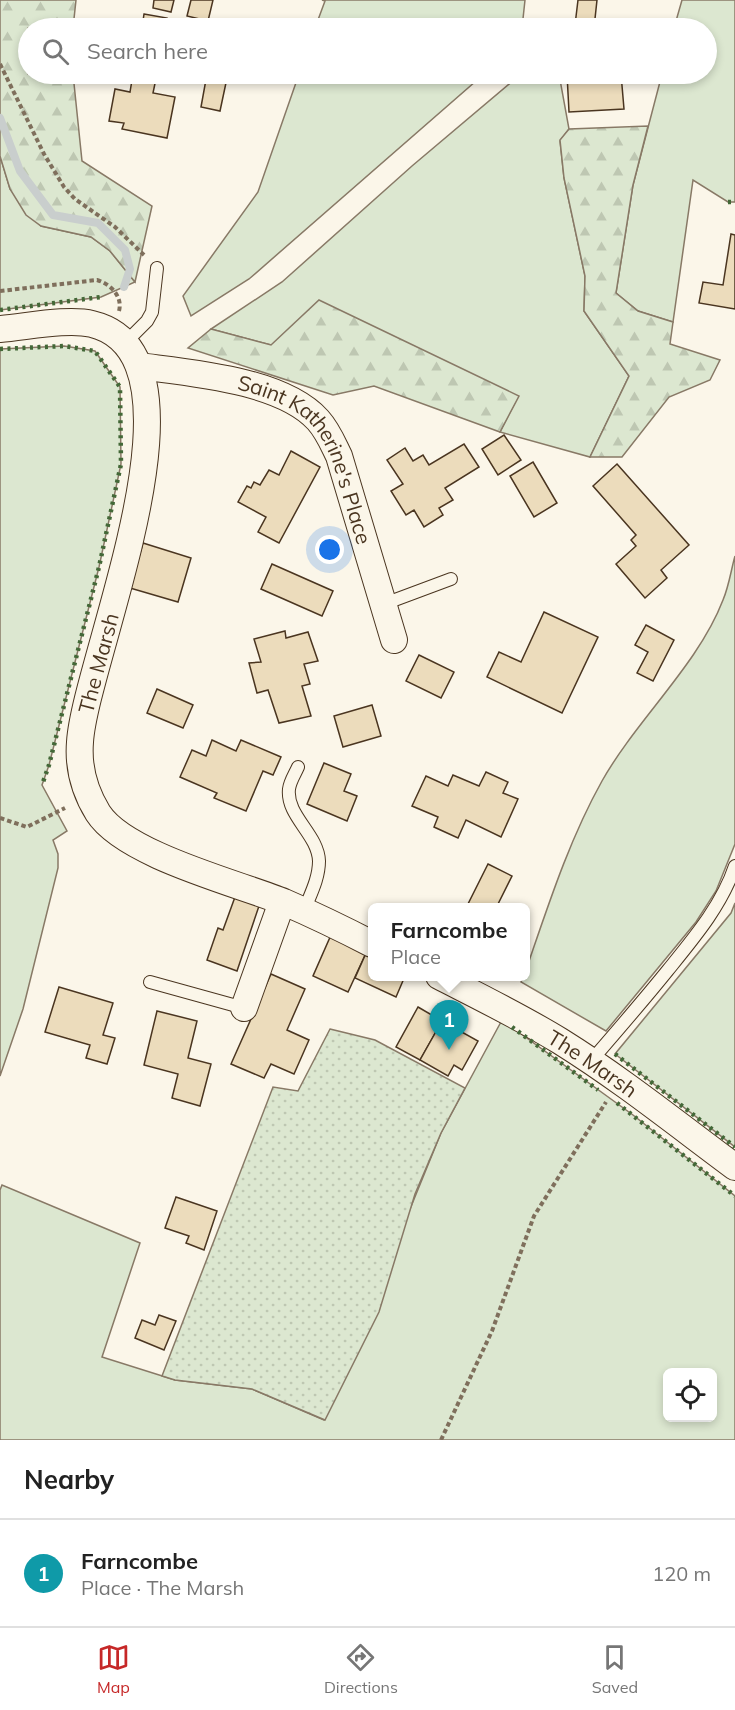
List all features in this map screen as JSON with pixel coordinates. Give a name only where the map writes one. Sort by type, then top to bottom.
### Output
[{"type":"street","points":[[0,329],[75,322],[93,324],[120,338]]},
{"type":"street","name":"The Marsh","points":[[120,338],[139,366],[148,404],[148,434],[129,546],[87,697],[81,728],[81,763],[88,796],[100,816],[115,831],[136,845],[187,867],[293,906],[368,942]]},
{"type":"street","name":"Saint Katherine's Place","points":[[139,366],[211,375],[260,387],[301,405],[318,420],[339,456],[394,639]]},
{"type":"street","points":[[244,1008],[293,906]]},
{"type":"street","name":"The Marsh","points":[[448,981],[528,1023],[591,1061],[735,1167]]},
{"type":"lane","points":[[120,338],[147,321],[152,312],[157,268]]},
{"type":"lane","points":[[384,604],[451,579]]},
{"type":"lane","points":[[293,906],[316,880],[319,862],[314,841],[294,811],[291,801],[289,790],[298,767]]},
{"type":"lane","points":[[591,1061],[633,1013],[710,915],[735,866]]},
{"type":"lane","points":[[150,982],[244,1008]]},
{"type":"path","points":[[0,64],[44,154],[64,187],[75,199],[116,227],[157,268]]},
{"type":"path","points":[[0,291],[97,280],[108,284],[116,293],[121,305],[120,338]]},
{"type":"path","points":[[0,818],[27,827],[88,796]]},
{"type":"path","points":[[441,1440],[492,1331],[534,1216],[619,1081]]},
{"type":"green space","points":[[0,0],[76,0],[74,18],[18,18],[18,84],[74,84],[82,161],[152,206],[135,282],[110,251],[91,237],[41,226],[26,215],[10,189],[0,156]]},
{"type":"green space","points":[[322,0],[525,0],[523,18],[319,18],[325,1]]},
{"type":"green space","points":[[682,0],[735,0],[735,202],[728,202],[693,180],[673,322],[638,311],[616,293],[633,185],[659,84],[717,84],[717,18],[677,18]]},
{"type":"green space","points":[[296,84],[473,84],[249,279],[191,316],[183,296],[258,192]]},
{"type":"green space","points":[[509,84],[561,84],[569,129],[560,141],[564,178],[585,276],[584,311],[629,376],[590,457],[500,432],[518,396],[271,345],[211,329],[282,282],[412,166]]},
{"type":"green space","points":[[648,126],[633,185],[616,293],[638,311],[673,322],[670,344],[720,360],[710,380],[669,397],[622,457],[590,457],[629,376],[584,311],[585,276],[564,178],[560,140],[569,129]]},
{"type":"green space","points":[[0,156],[10,189],[41,226],[91,237],[110,251],[135,282],[101,297],[0,310]]},
{"type":"green space","points":[[319,300],[519,396],[500,432],[374,386],[333,395],[188,348],[211,329],[271,345]]},
{"type":"green space","points":[[64,346],[95,351],[120,387],[121,464],[99,567],[42,785],[67,831],[53,840],[58,854],[58,868],[23,1009],[0,1076],[0,349]]},
{"type":"green space","points":[[735,556],[735,844],[716,891],[696,922],[606,1031],[521,982],[530,981],[530,959],[560,874],[590,803],[616,758],[698,647],[712,624],[728,584]]},
{"type":"green space","points":[[735,903],[735,1147],[615,1054],[731,913]]},
{"type":"green space","points":[[502,1020],[633,1115],[735,1196],[735,1440],[0,1440],[0,1190],[2,1185],[140,1243],[102,1357],[175,1380],[252,1389],[324,1420],[441,1133]]},
{"type":"green space","points":[[330,1029],[375,1040],[465,1088],[441,1133],[415,1194],[379,1312],[325,1420],[252,1389],[175,1380],[162,1376],[273,1087],[298,1091]]},
{"type":"building","points":[[154,0],[174,0],[171,12],[153,8]]},
{"type":"building","points":[[191,0],[213,0],[209,18],[187,16]]},
{"type":"building","points":[[578,0],[597,0],[595,18],[576,18]]},
{"type":"building","points":[[144,14],[167,18],[143,18]]},
{"type":"building","points":[[131,84],[155,84],[153,93],[175,97],[167,138],[122,129],[124,123],[109,121],[115,89],[130,92]]},
{"type":"building","points":[[205,84],[226,84],[220,111],[201,107]]},
{"type":"building","points":[[568,84],[622,84],[624,109],[569,112]]},
{"type":"building","points":[[731,234],[735,235],[735,309],[699,303],[703,282],[723,285]]},
{"type":"building","points":[[504,435],[521,460],[498,475],[482,449]]},
{"type":"building","points":[[464,444],[479,467],[445,488],[453,500],[439,508],[443,515],[424,527],[414,510],[406,515],[391,491],[403,484],[387,460],[405,448],[413,461],[423,455],[429,465]]},
{"type":"building","points":[[291,451],[320,467],[279,543],[258,532],[266,517],[238,502],[247,486],[251,488],[254,482],[260,485],[269,470],[279,475]]},
{"type":"building","points":[[533,462],[557,503],[534,517],[510,476]]},
{"type":"building","points":[[617,464],[689,545],[661,570],[667,578],[645,598],[616,564],[636,546],[631,540],[636,535],[593,486]]},
{"type":"building","points":[[143,543],[191,558],[178,602],[130,588]]},
{"type":"building","points":[[272,564],[333,591],[322,616],[261,589]]},
{"type":"building","points":[[544,612],[598,637],[562,713],[487,677],[499,652],[521,662]]},
{"type":"building","points":[[646,625],[674,640],[653,681],[637,673],[648,652],[635,645]]},
{"type":"building","points":[[285,631],[286,638],[308,632],[318,661],[304,664],[310,684],[302,686],[311,716],[279,723],[268,690],[257,693],[249,663],[261,662],[254,639]]},
{"type":"building","points":[[419,655],[454,672],[441,698],[406,681]]},
{"type":"building","points":[[157,689],[193,705],[183,728],[147,713]]},
{"type":"building","points":[[372,705],[381,736],[343,747],[334,716]]},
{"type":"building","points":[[212,740],[236,751],[241,740],[281,757],[273,775],[263,771],[246,811],[214,798],[217,793],[180,777],[192,750],[206,756]]},
{"type":"building","points":[[324,763],[351,774],[344,791],[357,796],[347,821],[307,804]]},
{"type":"building","points":[[486,772],[508,782],[503,793],[518,799],[501,837],[466,820],[458,838],[434,827],[438,817],[412,806],[426,776],[448,786],[453,775],[479,786]]},
{"type":"building","points":[[488,864],[512,876],[498,903],[468,903]]},
{"type":"building","points":[[235,897],[259,906],[237,971],[207,960],[218,928],[223,930]]},
{"type":"building","points":[[331,935],[367,951],[348,992],[313,976]]},
{"type":"building","points":[[367,951],[368,981],[403,981],[396,997],[355,978]]},
{"type":"building","points":[[271,974],[305,989],[287,1030],[309,1040],[294,1074],[271,1064],[264,1078],[231,1064]]},
{"type":"building","points":[[59,987],[113,1003],[103,1035],[115,1038],[107,1064],[86,1058],[90,1045],[45,1032]]},
{"type":"building","points":[[418,1007],[442,1021],[420,1060],[396,1047]]},
{"type":"building","points":[[157,1011],[197,1021],[188,1058],[211,1064],[200,1106],[172,1098],[178,1074],[144,1065]]},
{"type":"building","points":[[442,1021],[478,1041],[462,1070],[454,1065],[448,1076],[420,1060]]},
{"type":"building","points":[[176,1197],[217,1211],[204,1250],[186,1243],[189,1236],[165,1228]]},
{"type":"building","points":[[159,1315],[176,1321],[164,1350],[135,1338],[142,1320],[155,1325]]},
{"type":"waterway","points":[[0,118],[20,171],[53,215],[98,223],[125,250],[130,269],[124,287]]},
{"type":"hedge","points":[[728,202],[735,202]]},
{"type":"hedge","points":[[0,310],[101,297]]},
{"type":"hedge","points":[[0,349],[64,346],[95,351],[120,387],[121,464],[99,567],[42,785]]},
{"type":"hedge","points":[[512,1027],[598,1090]]},
{"type":"hedge","points":[[615,1054],[735,1147]]},
{"type":"hedge","points":[[617,1103],[735,1196]]},
{"type":"place","name":"Farncombe","points":[[449,1050]]}]
